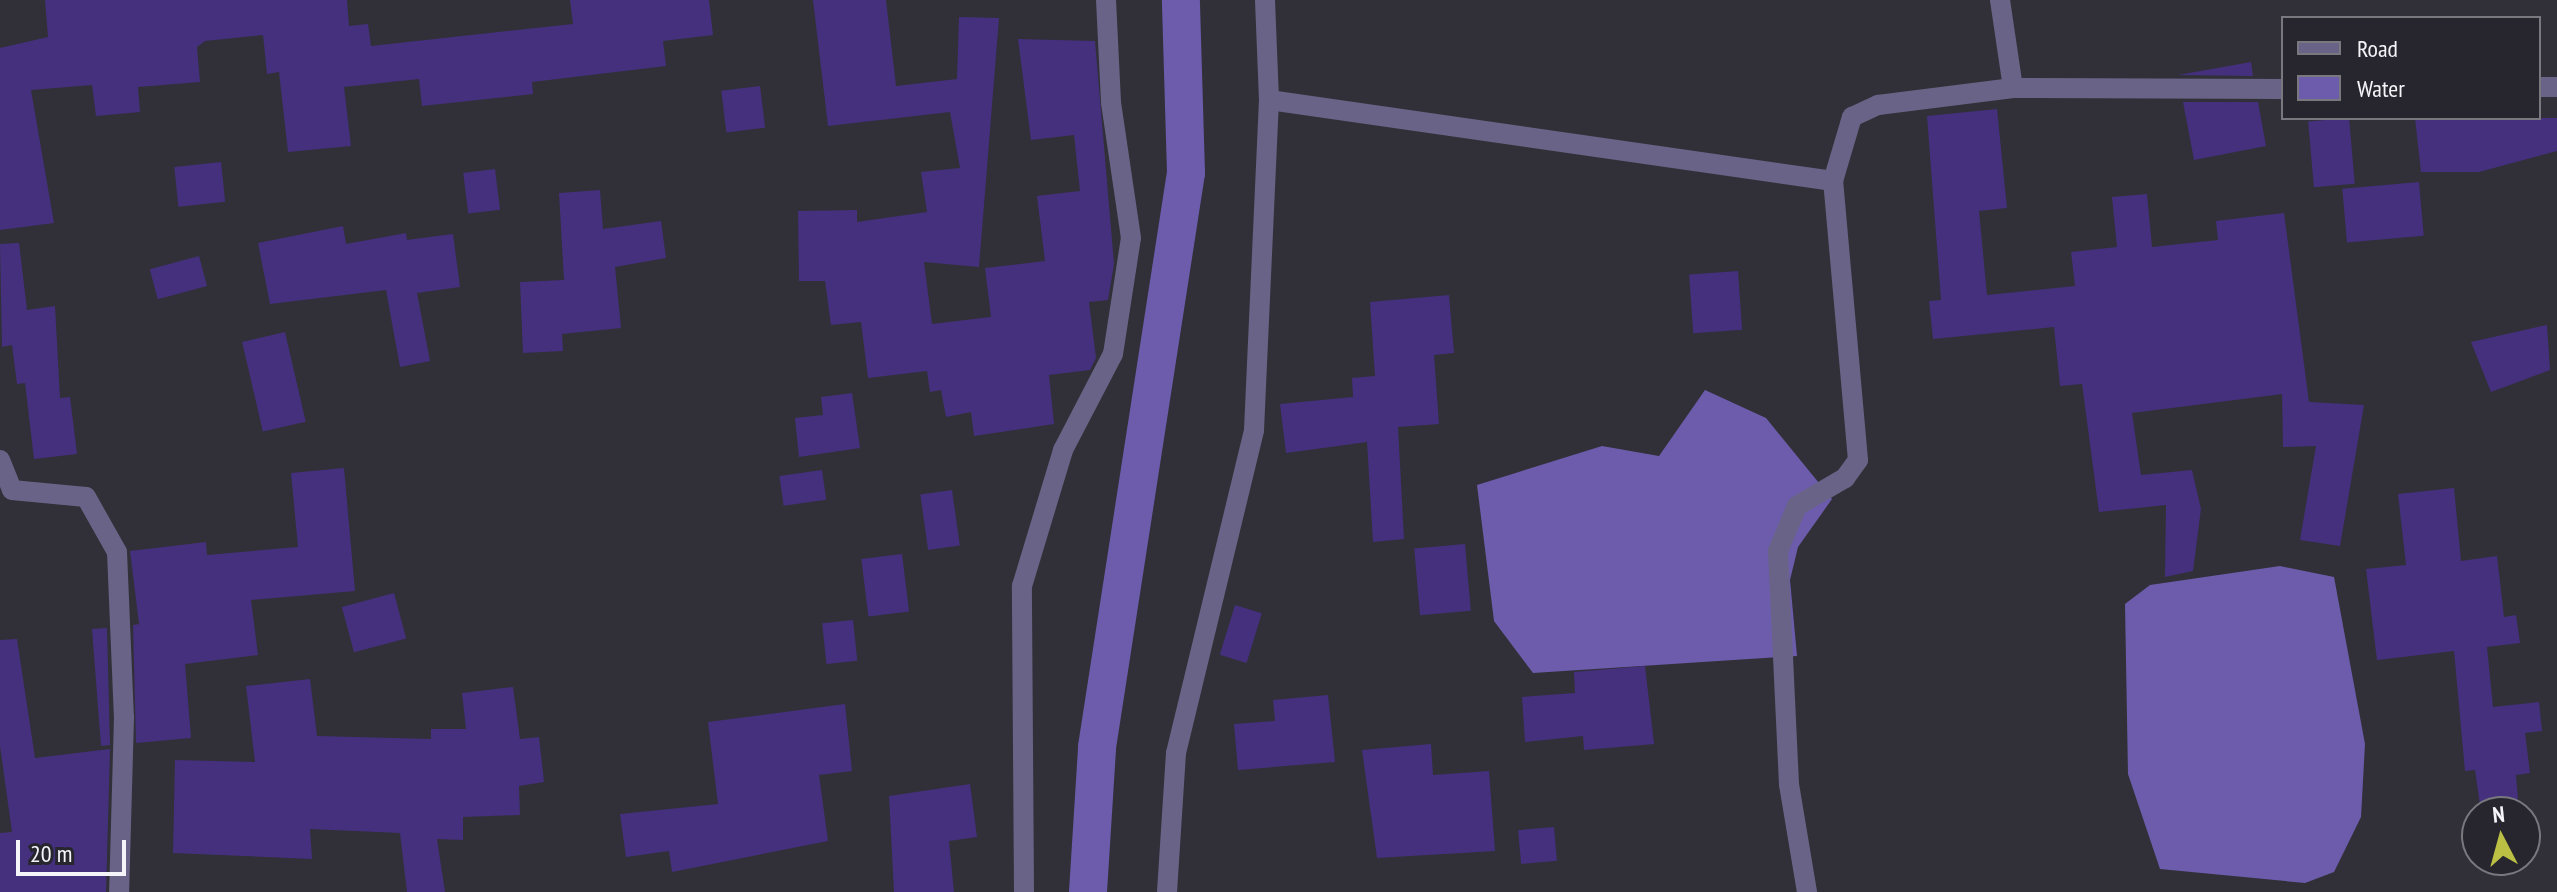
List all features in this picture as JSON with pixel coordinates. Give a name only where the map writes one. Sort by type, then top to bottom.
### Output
[{"type":"street","points":[[1024,892],[1022,586],[1063,450],[1113,354],[1131,238],[1106,0]]},
{"type":"street","points":[[1167,892],[1176,753],[1254,430],[1269,100],[1265,0]]},
{"type":"street","points":[[2000,0],[2013,88]]},
{"type":"street","points":[[1807,892],[1789,784],[1778,551],[1797,506],[1845,478],[1858,460],[1833,181],[1852,117],[1878,105],[2013,88],[2281,89]]},
{"type":"street","points":[[1269,100],[1833,181]]},
{"type":"street","points":[[0,460],[6,490],[86,497],[117,552],[124,717],[119,892]]},
{"type":"water","points":[[1705,390],[1766,418],[1832,499],[1798,547],[1790,580],[1797,656],[1533,673],[1494,621],[1477,485],[1602,446],[1659,456]]},
{"type":"water","points":[[2280,566],[2334,577],[2365,744],[2361,817],[2334,872],[2305,883],[2160,869],[2128,774],[2125,604],[2150,585]]},
{"type":"building","points":[[45,0],[347,0],[349,26],[368,24],[371,46],[573,24],[570,0],[709,0],[713,35],[663,41],[666,66],[532,82],[533,94],[422,106],[419,79],[344,87],[351,146],[288,152],[279,72],[267,74],[263,35],[205,41],[197,47],[200,82],[138,87],[140,112],[96,116],[92,85],[31,90],[54,223],[0,230],[0,48],[48,37]]},
{"type":"building","points":[[813,0],[886,0],[896,86],[957,79],[959,17],[999,18],[979,267],[924,262],[932,324],[991,317],[985,268],[1045,261],[1037,196],[1080,191],[1074,135],[1031,140],[1018,39],[1095,41],[1114,264],[1108,300],[1089,302],[1096,358],[1090,370],[1049,375],[1054,424],[974,436],[971,412],[946,417],[941,390],[930,392],[927,371],[868,378],[861,322],[831,325],[825,281],[799,281],[798,211],[857,210],[857,222],[927,212],[921,172],[960,168],[950,112],[828,126]]},
{"type":"building","points":[[2251,62],[2253,76],[2178,75]]},
{"type":"building","points":[[760,86],[765,128],[726,132],[721,91]]},
{"type":"building","points":[[2183,102],[2258,102],[2266,146],[2194,160]]},
{"type":"building","points":[[1997,109],[2007,208],[1979,211],[1987,295],[2075,286],[2071,252],[2117,247],[2112,197],[2147,194],[2152,247],[2218,240],[2216,221],[2284,213],[2309,402],[2364,405],[2340,546],[2300,540],[2316,446],[2283,447],[2282,394],[2132,413],[2141,475],[2192,470],[2201,509],[2193,571],[2165,577],[2166,505],[2099,512],[2082,384],[2060,386],[2054,327],[1933,339],[1929,301],[1941,300],[1927,116]]},
{"type":"building","points":[[2557,118],[2557,151],[2479,172],[2421,172],[2415,120]]},
{"type":"building","points":[[2349,120],[2355,184],[2314,187],[2308,122]]},
{"type":"building","points":[[221,162],[225,202],[178,207],[174,167]]},
{"type":"building","points":[[495,169],[500,210],[468,214],[463,173]]},
{"type":"building","points":[[2419,182],[2424,236],[2347,243],[2342,189]]},
{"type":"building","points":[[600,190],[603,229],[661,221],[666,258],[615,267],[621,328],[562,334],[563,351],[523,353],[520,282],[564,280],[559,193]]},
{"type":"building","points":[[343,226],[346,244],[406,233],[407,240],[453,234],[460,287],[417,293],[430,361],[400,367],[386,290],[270,304],[258,243]]},
{"type":"building","points":[[19,243],[27,310],[55,306],[60,398],[70,397],[77,454],[34,459],[25,383],[17,384],[12,345],[2,347],[0,244]]},
{"type":"building","points":[[199,256],[207,286],[158,299],[150,269]]},
{"type":"building","points":[[1738,271],[1742,330],[1693,333],[1689,274]]},
{"type":"building","points":[[1449,295],[1454,353],[1434,355],[1439,424],[1398,427],[1404,539],[1373,542],[1367,442],[1286,453],[1280,404],[1353,397],[1352,378],[1375,376],[1370,302]]},
{"type":"building","points":[[2547,325],[2550,370],[2491,392],[2471,342]]},
{"type":"building","points":[[285,332],[306,422],[263,432],[242,342]]},
{"type":"building","points":[[852,393],[860,448],[799,457],[795,418],[823,415],[821,397]]},
{"type":"building","points":[[344,468],[355,591],[251,600],[258,655],[185,664],[191,738],[136,743],[133,625],[139,624],[130,551],[206,542],[207,555],[298,547],[291,473]]},
{"type":"building","points":[[822,470],[826,500],[784,506],[779,476]]},
{"type":"building","points":[[2454,488],[2461,561],[2497,556],[2504,617],[2516,615],[2520,643],[2487,647],[2493,707],[2539,702],[2542,731],[2525,733],[2530,773],[2516,775],[2518,796],[2479,796],[2475,770],[2465,771],[2454,651],[2377,660],[2366,569],[2406,565],[2398,494]]},
{"type":"building","points":[[952,490],[960,545],[928,550],[920,494]]},
{"type":"building","points":[[1465,544],[1471,611],[1420,615],[1414,548]]},
{"type":"building","points":[[902,554],[909,612],[868,617],[861,559]]},
{"type":"building","points":[[394,593],[406,638],[354,652],[342,607]]},
{"type":"building","points":[[1235,605],[1262,613],[1247,663],[1220,655]]},
{"type":"building","points":[[853,620],[857,661],[826,664],[822,623]]},
{"type":"building","points":[[107,628],[110,745],[101,746],[92,629]]},
{"type":"building","points":[[17,639],[35,758],[110,749],[106,892],[0,892],[0,833],[12,832],[0,746],[0,640]]},
{"type":"building","points":[[1645,666],[1654,744],[1584,750],[1583,736],[1525,742],[1522,697],[1575,693],[1574,672]]},
{"type":"building","points":[[310,679],[317,736],[431,739],[431,729],[466,729],[462,693],[513,687],[520,739],[539,737],[544,782],[519,786],[520,815],[463,817],[463,840],[437,839],[445,892],[407,892],[400,833],[310,829],[312,859],[173,853],[175,760],[255,762],[246,686]]},
{"type":"building","points":[[1328,695],[1335,762],[1238,770],[1234,724],[1275,721],[1273,700]]},
{"type":"building","points":[[845,704],[852,771],[819,775],[828,841],[672,872],[669,851],[626,857],[620,814],[718,804],[708,722]]},
{"type":"building","points":[[1431,744],[1433,775],[1489,771],[1495,851],[1377,858],[1362,750]]},
{"type":"building","points":[[970,784],[977,837],[949,841],[954,892],[894,892],[889,796]]},
{"type":"building","points":[[1554,827],[1557,861],[1521,864],[1518,830]]},
{"type":"waterway","points":[[1088,892],[1097,747],[1186,173],[1181,0]]}]
